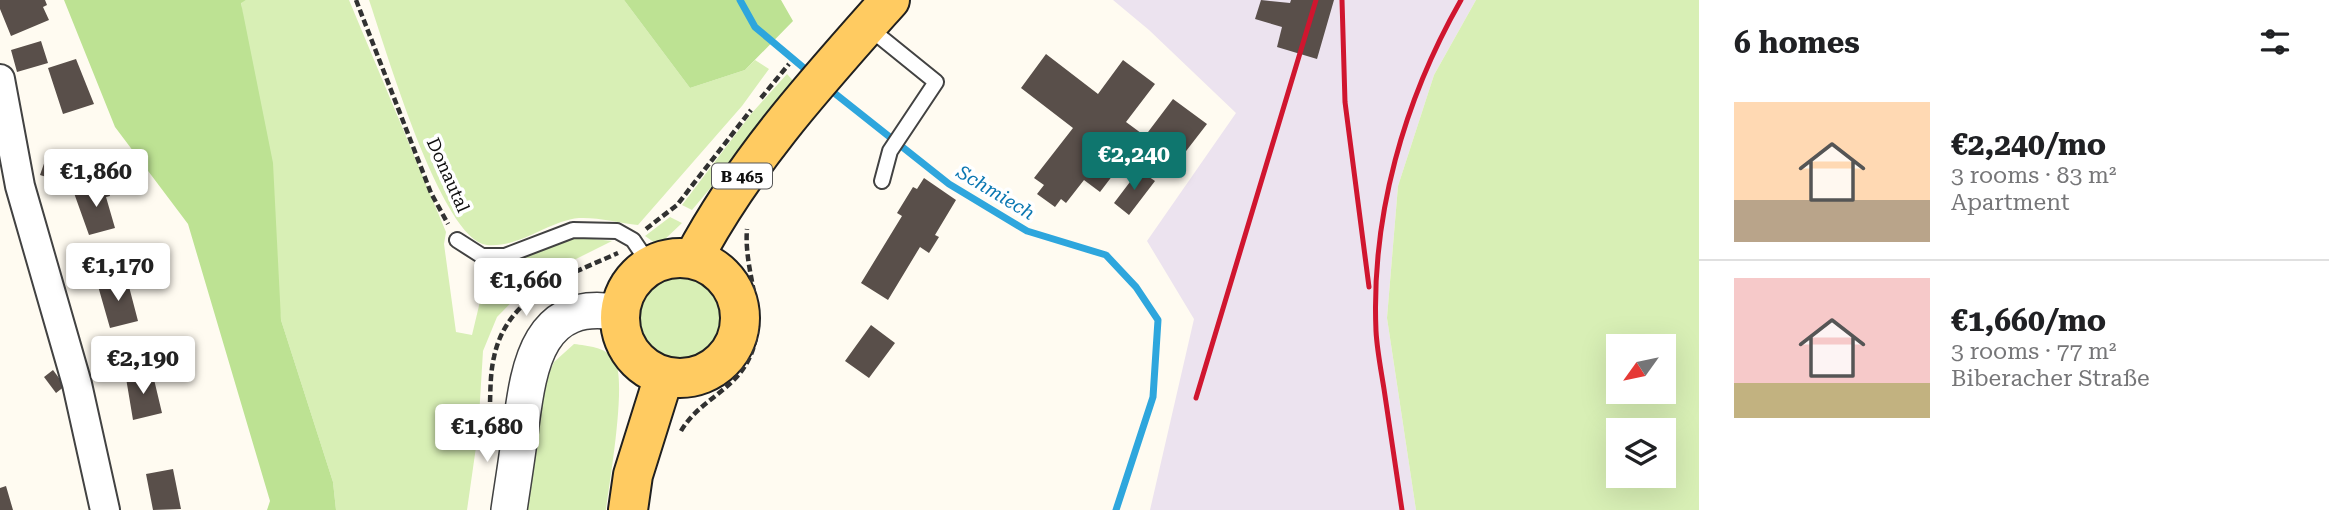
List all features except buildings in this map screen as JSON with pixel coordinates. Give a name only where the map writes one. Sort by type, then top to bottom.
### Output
[{"type":"main road","name":"B 465","points":[[694,259],[791,87],[830,67],[879,13]]},
{"type":"main road","points":[[642,253],[694,259],[713,268],[728,282],[738,302],[740,323],[735,343],[722,361],[705,373],[685,378],[663,376],[645,367],[630,352],[621,333],[620,313],[624,294],[635,278],[642,253]]},
{"type":"main road","points":[[628,510],[633,475],[663,376]]},
{"type":"street","points":[[0,79],[20,186],[77,384],[105,510]]},
{"type":"street","points":[[509,510],[527,376],[537,348],[559,323],[583,310],[620,313]]},
{"type":"lane","points":[[879,13],[936,82],[890,151],[882,181]]},
{"type":"lane","name":"Donautal","points":[[457,240],[482,256],[505,256],[573,230],[617,231],[642,253]]},
{"type":"path","name":"Donautal","points":[[356,0],[431,193],[457,240]]},
{"type":"path","points":[[642,253],[677,205],[791,87]]},
{"type":"path","points":[[675,442],[686,422],[745,368],[754,349],[759,309],[747,264],[746,242]]},
{"type":"shaded area","points":[[1113,0],[1476,0],[1434,75],[1398,186],[1387,318],[1416,510],[1150,510],[1194,319],[1147,241],[1236,113],[1149,30]]},
{"type":"green space","points":[[64,0],[246,0],[241,3],[273,163],[281,320],[333,482],[336,510],[267,510],[270,501],[188,224],[115,127]]},
{"type":"green space","points":[[349,0],[446,232],[444,244],[456,332],[472,335],[483,289],[503,265],[575,237],[612,241],[532,281],[497,317],[483,351],[478,433],[467,510],[336,510],[333,482],[281,320],[241,2]]},
{"type":"green space","points":[[369,0],[624,0],[690,88],[745,70],[755,60],[769,69],[742,106],[638,225],[579,218],[556,224],[522,239],[487,245],[469,235],[451,211],[433,177],[416,137]]},
{"type":"green space","points":[[624,0],[781,0],[793,21],[745,70],[690,88]]},
{"type":"green space","points":[[1476,0],[1699,0],[1699,510],[1416,510],[1387,318],[1398,186],[1434,75]]},
{"type":"green space","points":[[787,74],[797,85],[692,210],[682,205],[751,114]]},
{"type":"green space","points":[[670,217],[682,223],[662,242],[655,243],[645,236]]},
{"type":"green space","points":[[679,271],[697,275],[713,285],[723,301],[727,319],[723,337],[713,353],[697,363],[679,367],[661,363],[645,353],[635,337],[631,319],[635,301],[645,285],[661,275]]},
{"type":"green space","points":[[574,344],[606,352],[614,359],[618,370],[614,455],[606,510],[520,510],[540,393],[554,362]]},
{"type":"waterway","name":"Schmiech","points":[[740,0],[755,27],[811,74]]},
{"type":"waterway","name":"Schmiech","points":[[828,88],[949,184],[1027,231],[1106,255],[1136,287],[1158,320],[1153,397],[1116,510]]},
{"type":"railway","points":[[1196,398],[1316,0]]},
{"type":"railway","points":[[1342,0],[1345,102],[1369,287]]},
{"type":"railway","points":[[1402,510],[1377,338],[1379,245],[1395,160],[1408,118],[1423,78],[1461,0]]}]
